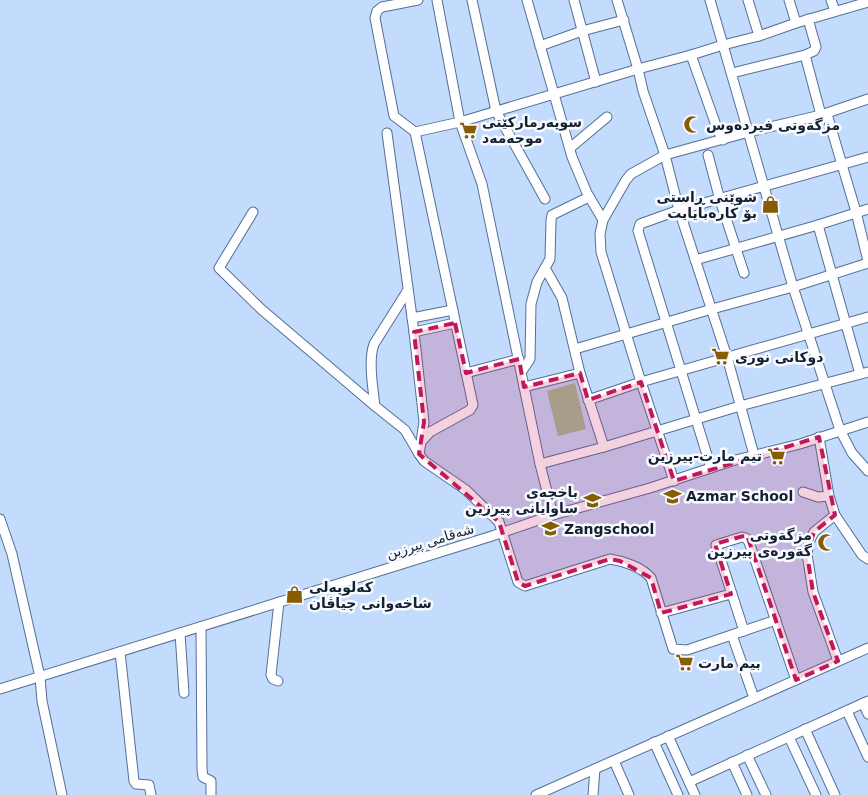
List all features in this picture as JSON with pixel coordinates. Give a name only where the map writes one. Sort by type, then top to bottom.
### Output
[{"type":"street","points":[[418,0],[382,7],[377,11],[374,18],[394,116],[415,132],[473,405],[470,410],[430,432],[421,442]]},
{"type":"street","points":[[436,0],[460,122],[482,184],[540,464],[553,515]]},
{"type":"street","points":[[472,0],[496,111],[545,199]]},
{"type":"street","points":[[526,0],[570,148],[589,197],[603,220]]},
{"type":"street","points":[[574,0],[596,82]]},
{"type":"street","points":[[617,0],[643,91],[665,155],[679,210],[727,357],[754,455]]},
{"type":"street","points":[[710,0],[793,288],[840,430],[852,453],[868,471]]},
{"type":"street","points":[[748,0],[759,36]]},
{"type":"street","points":[[788,0],[796,23]]},
{"type":"street","points":[[831,0],[835,11]]},
{"type":"street","points":[[415,132],[460,122],[759,36],[808,19],[868,2]]},
{"type":"street","points":[[732,73],[814,51],[816,47],[808,19]]},
{"type":"street","points":[[540,46],[582,31],[624,20]]},
{"type":"street","points":[[692,55],[718,131],[723,140]]},
{"type":"street","points":[[575,349],[666,324],[712,309],[793,288],[868,262],[856,212],[804,55]]},
{"type":"street","points":[[674,481],[601,252],[600,234],[603,220],[631,174],[665,155],[824,114],[868,99]]},
{"type":"street","points":[[570,148],[607,117]]},
{"type":"street","points":[[387,134],[414,332],[424,422],[419,454]]},
{"type":"street","points":[[708,155],[720,200],[744,273]]},
{"type":"street","points":[[711,468],[638,227],[640,224],[679,210],[868,157]]},
{"type":"street","points":[[522,371],[530,359],[532,304],[537,282],[550,259],[552,215],[589,197]]},
{"type":"street","points":[[695,260],[868,209]]},
{"type":"street","points":[[253,212],[219,268],[260,309],[405,430],[424,461],[466,490],[499,522],[518,582],[524,586],[610,559],[620,561],[647,573],[651,578],[673,649],[687,650],[776,620]]},
{"type":"street","points":[[540,464],[657,432],[825,382],[864,373],[846,323],[818,225]]},
{"type":"street","points":[[545,268],[562,298],[580,373],[604,447]]},
{"type":"street","points":[[374,406],[372,348],[408,290]]},
{"type":"street","points":[[412,318],[453,310]]},
{"type":"street","points":[[588,400],[641,382],[868,317]]},
{"type":"street","points":[[414,332],[455,323]]},
{"type":"street","points":[[466,374],[519,359]]},
{"type":"street","points":[[524,387],[580,373]]},
{"type":"street","name":"شەقامی پیرزین","points":[[0,689],[504,533],[553,515],[674,481],[754,455],[790,447],[868,422]]},
{"type":"street","points":[[819,437],[829,496],[836,515],[862,554],[868,559]]},
{"type":"street","points":[[804,492],[814,497],[829,496]]},
{"type":"street","points":[[836,515],[814,532],[809,542],[807,554],[813,592],[838,661]]},
{"type":"street","points":[[0,519],[12,554],[40,677],[42,701],[62,795]]},
{"type":"street","points":[[744,631],[730,594],[716,545],[742,537],[746,538],[796,680]]},
{"type":"street","points":[[661,613],[730,594]]},
{"type":"street","points":[[278,681],[273,679],[271,675],[279,602]]},
{"type":"street","points":[[201,626],[202,769],[203,777],[211,781],[211,795]]},
{"type":"street","points":[[180,633],[184,693]]},
{"type":"street","points":[[732,635],[754,698]]},
{"type":"street","points":[[536,795],[868,648]]},
{"type":"street","points":[[120,652],[134,781],[136,784],[149,785],[151,795]]},
{"type":"street","points":[[689,782],[866,702],[868,714]]},
{"type":"street","points":[[847,711],[868,757]]},
{"type":"street","points":[[806,729],[835,795]]},
{"type":"street","points":[[668,736],[695,795]]},
{"type":"street","points":[[789,736],[816,795]]},
{"type":"street","points":[[654,742],[678,795]]},
{"type":"street","points":[[747,755],[766,795]]},
{"type":"street","points":[[614,761],[629,795]]},
{"type":"street","points":[[732,762],[747,795]]},
{"type":"street","points":[[593,795],[595,769]]},
{"type":"highlighted area","points":[[455,323],[466,373],[519,359],[524,387],[580,373],[588,400],[641,382],[674,481],[819,437],[835,515],[814,532],[807,554],[813,592],[838,661],[796,680],[747,535],[715,544],[731,594],[661,613],[651,578],[620,561],[610,559],[525,586],[518,582],[499,522],[419,454],[424,422],[414,332]]},
{"type":"green space","points":[[575,383],[586,429],[558,436],[547,391]]},
{"type":"place","name":"مزگةوتی فیردەوس","points":[[692,125]]},
{"type":"place","name":"سوپەرمارکێتی موحەمەد","points":[[468,130]]},
{"type":"place","name":"شوێنی ڕاستی بۆ کارەبایایت","points":[[771,205]]},
{"type":"place","name":"دوکانی نوری","points":[[721,357]]},
{"type":"place","name":"تیم مارت-پیرزین","points":[[776,456]]},
{"type":"place","name":"Azmar School","points":[[672,496]]},
{"type":"place","name":"باخچەی ساوایانی پیرزین","points":[[592,500]]},
{"type":"place","name":"Zangschool","points":[[550,529]]},
{"type":"place","name":"مزگةوتی گةورەی پیرزین","points":[[826,543]]},
{"type":"place","name":"کەلوپەلی شاخەوانی چیاڤان","points":[[295,595]]},
{"type":"place","name":"بیم مارت","points":[[684,663]]}]
